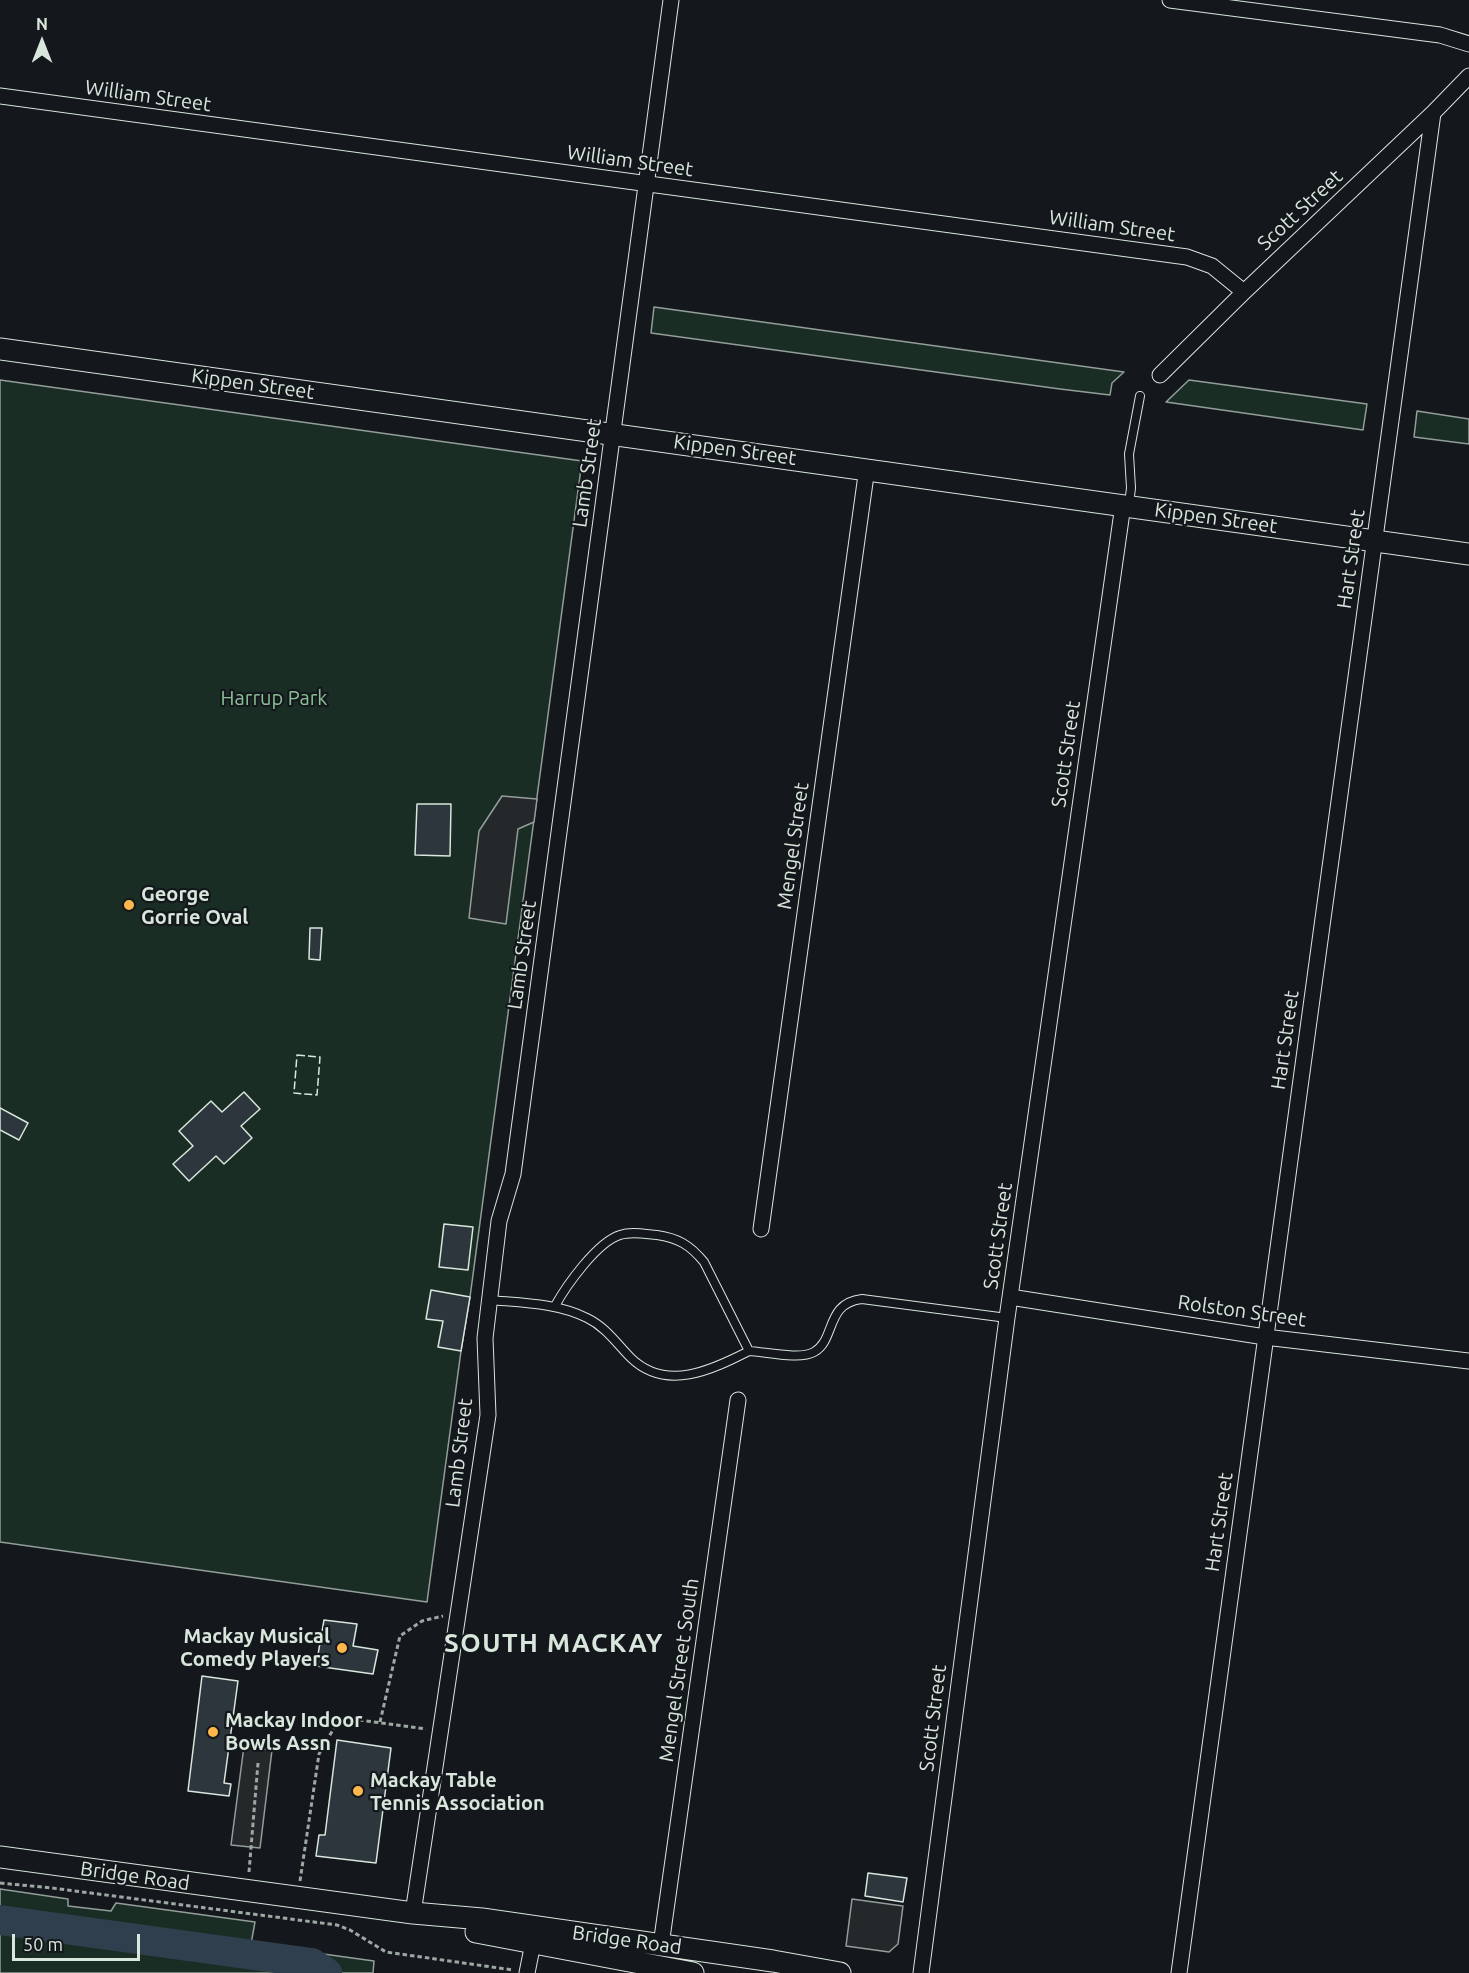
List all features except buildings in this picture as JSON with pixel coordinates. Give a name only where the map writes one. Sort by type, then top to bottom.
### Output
[{"type":"street","name":"Lamb Street","points":[[412,1913],[488,1415],[484,1350],[499,1221],[513,1174],[671,0]]},
{"type":"street","points":[[1170,0],[1440,35],[1469,44]]},
{"type":"street","name":"Scott Street","points":[[1160,375],[1469,76]]},
{"type":"street","name":"William Street","points":[[0,96],[1187,257],[1212,266],[1244,292]]},
{"type":"street","name":"Hart Street","points":[[1179,1973],[1433,113]]},
{"type":"street","name":"Kippen Street","points":[[0,348],[1469,554]]},
{"type":"street","name":"Mengel Street","points":[[761,1229],[867,468]]},
{"type":"street","name":"Scott Street","points":[[921,1973],[1007,1318],[1126,506]]},
{"type":"street","name":"Rolston Street","points":[[1010,1297],[1265,1336],[1469,1360]]},
{"type":"street","name":"Mengel Street South","points":[[661,1945],[738,1400]]},
{"type":"street","name":"Bridge Road","points":[[0,1857],[412,1913],[457,1916],[693,1973]]},
{"type":"street","points":[[527,1972],[535,1935]]},
{"type":"street","name":"Bridge Road","points":[[535,1935],[661,1945],[840,1973]]},
{"type":"street","points":[[657,1966],[661,1945]]},
{"type":"lane","name":"Scott Street","points":[[1126,506],[1131,488],[1129,454],[1140,396]]},
{"type":"lane","points":[[555,1306],[576,1275],[609,1240],[632,1233],[674,1238],[694,1250],[704,1262],[749,1351]]},
{"type":"lane","points":[[489,1300],[555,1306],[590,1319],[607,1331],[642,1368],[658,1374],[684,1376],[710,1369],[749,1351],[793,1355],[815,1352],[821,1347],[841,1308],[851,1300],[1007,1318]]},
{"type":"path","points":[[380,1722],[400,1636],[422,1621],[458,1612]]},
{"type":"path","points":[[297,1898],[319,1754],[338,1721],[380,1722],[441,1732]]},
{"type":"path","points":[[246,1891],[253,1839],[258,1763]]},
{"type":"path","points":[[0,1883],[337,1925],[350,1930],[386,1952],[527,1972]]},
{"type":"green space","points":[[654,307],[1124,372],[1112,383],[1110,395],[651,333]]},
{"type":"green space","name":"Harrup Park","points":[[0,380],[582,461],[427,1602],[0,1542]]},
{"type":"green space","points":[[1189,380],[1367,404],[1363,430],[1166,402]]},
{"type":"green space","points":[[1417,411],[1469,419],[1469,444],[1414,437]]},
{"type":"green space","points":[[0,1889],[68,1899],[68,1906],[111,1911],[116,1903],[255,1922],[251,1944],[374,1961],[373,1973],[0,1973]]},
{"type":"shaded area","points":[[502,796],[537,799],[534,822],[518,829],[506,924],[469,918],[479,831]]},
{"type":"shaded area","points":[[244,1746],[272,1750],[260,1848],[231,1845]]},
{"type":"shaded area","points":[[852,1899],[903,1906],[898,1944],[889,1952],[846,1946]]},
{"type":"waterway","points":[[0,1920],[312,1963],[327,1973]]},
{"type":"fence","points":[[297,1055],[320,1057],[317,1095],[294,1093],[297,1055]]},
{"type":"place","name":"George Gorrie Oval","points":[[129,905]]},
{"type":"place","name":"Mackay Musical Comedy Players","points":[[342,1648]]},
{"type":"place","name":"Mackay Indoor Bowls Assn","points":[[213,1732]]},
{"type":"place","name":"Mackay Table Tennis Association","points":[[358,1791]]},
{"type":"district","name":"SOUTH MACKAY","points":[[554,1643]]}]
